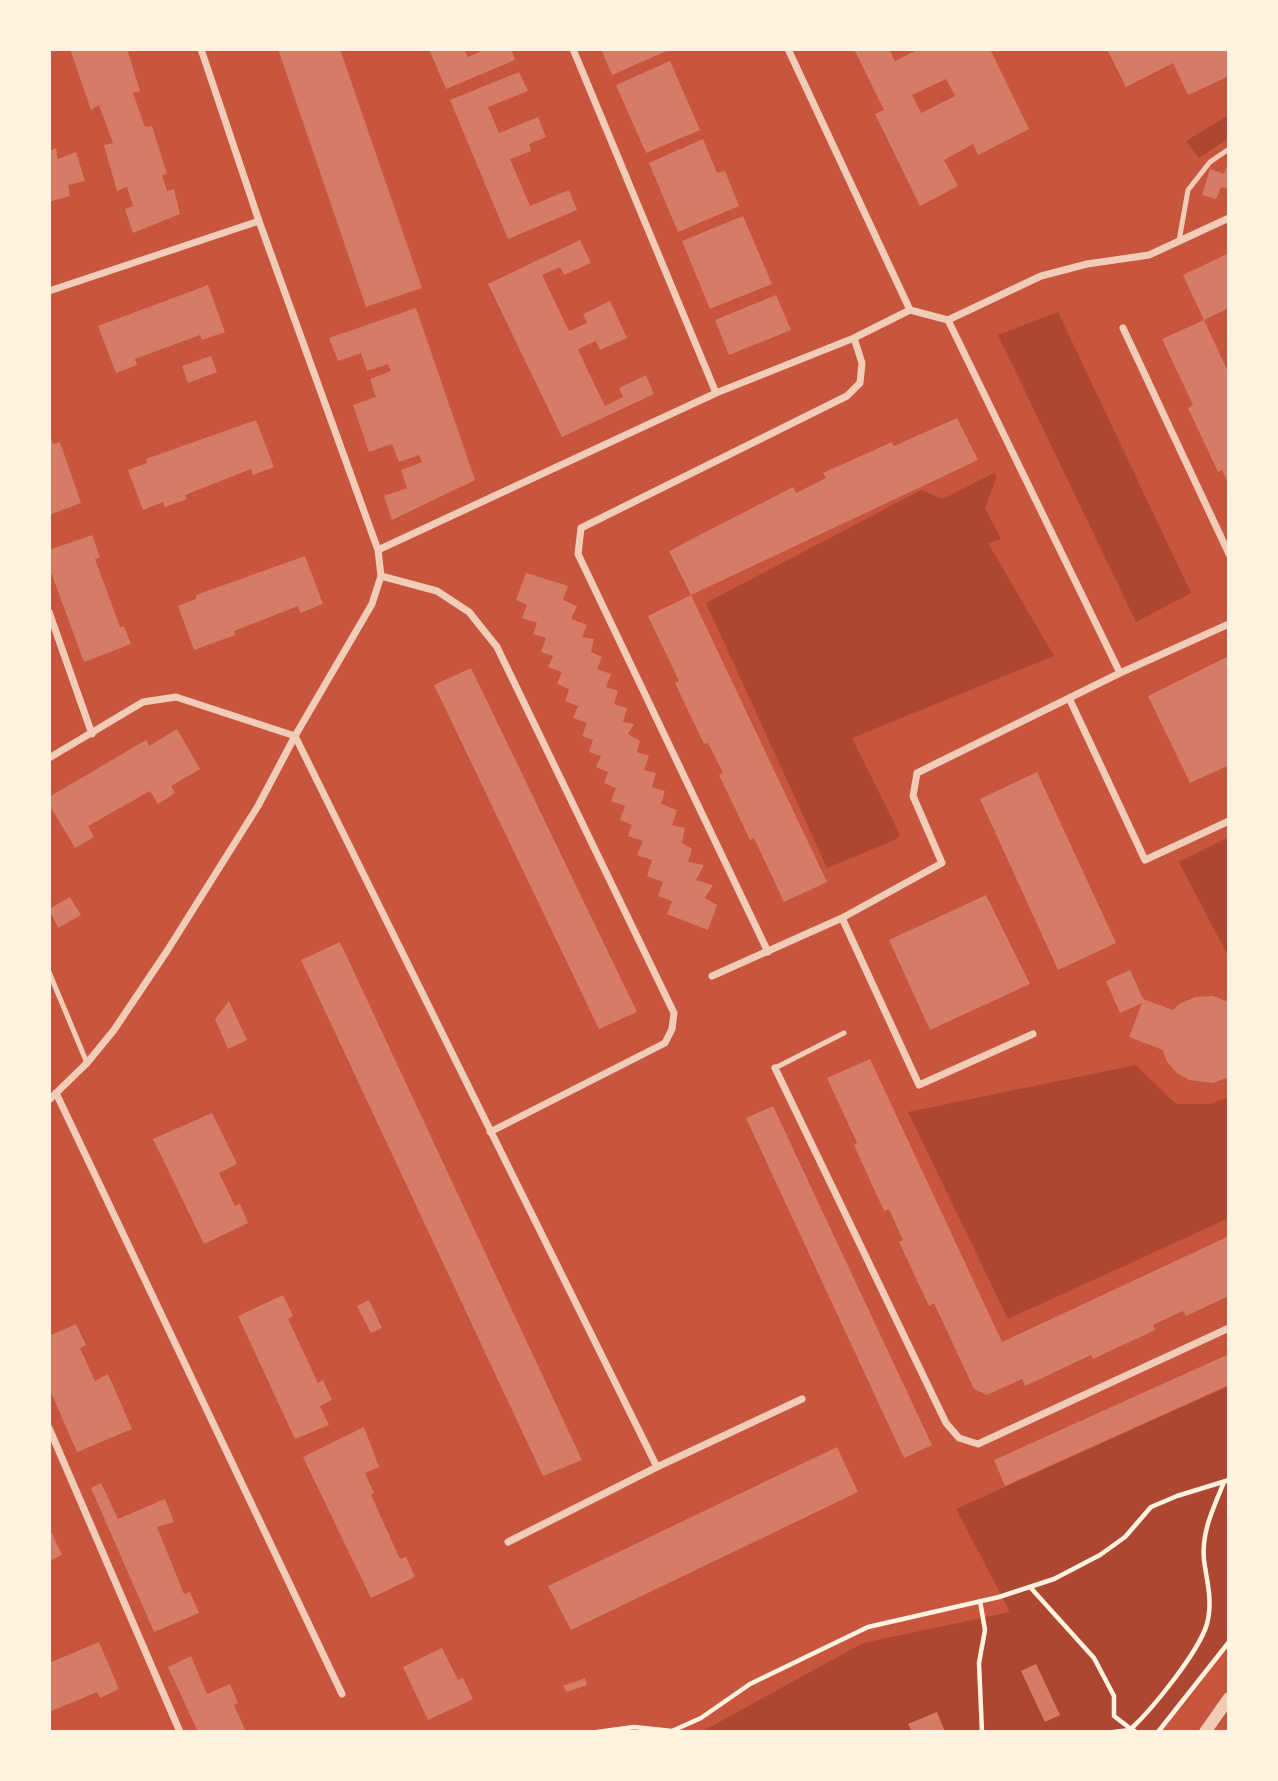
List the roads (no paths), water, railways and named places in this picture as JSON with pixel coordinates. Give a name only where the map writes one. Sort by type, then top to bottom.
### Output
[{"type":"street","points":[[49,1100],[88,1063],[114,1030],[216,874],[258,806],[295,736],[373,604],[381,576],[378,550],[259,221],[201,49]]},
{"type":"street","points":[[573,49],[716,393]]},
{"type":"street","points":[[788,49],[910,310]]},
{"type":"street","points":[[378,550],[716,393],[854,338],[910,310],[948,320],[1041,276],[1087,264],[1149,255],[1229,218]]},
{"type":"street","points":[[49,291],[259,221]]},
{"type":"street","points":[[948,320],[1120,673]]},
{"type":"street","points":[[1123,328],[1229,554]]},
{"type":"street","points":[[768,952],[578,554],[581,528],[847,396],[860,383],[862,363],[854,338]]},
{"type":"street","points":[[381,576],[437,591],[469,612],[497,647],[674,1013],[672,1029],[665,1043],[490,1132]]},
{"type":"street","points":[[49,612],[92,734]]},
{"type":"street","points":[[712,976],[842,918],[942,863],[913,796],[917,773],[1120,673],[1229,624]]},
{"type":"street","points":[[49,758],[144,702],[176,697],[295,736],[657,1467]]},
{"type":"street","points":[[1069,698],[1145,860],[1229,821]]},
{"type":"street","points":[[842,918],[919,1085],[1033,1034]]},
{"type":"street","points":[[775,1068],[946,1423],[959,1438],[978,1444],[1229,1328]]},
{"type":"street","points":[[56,1093],[342,1694]]},
{"type":"street","points":[[508,1542],[657,1467],[802,1399]]},
{"type":"street","points":[[49,1427],[180,1732]]},
{"type":"street","points":[[1205,1732],[1229,1698]]},
{"type":"lane","points":[[1179,241],[1188,190],[1210,162],[1229,149]]},
{"type":"lane","points":[[49,972],[88,1063]]},
{"type":"lane","points":[[775,1068],[845,1033]]}]
